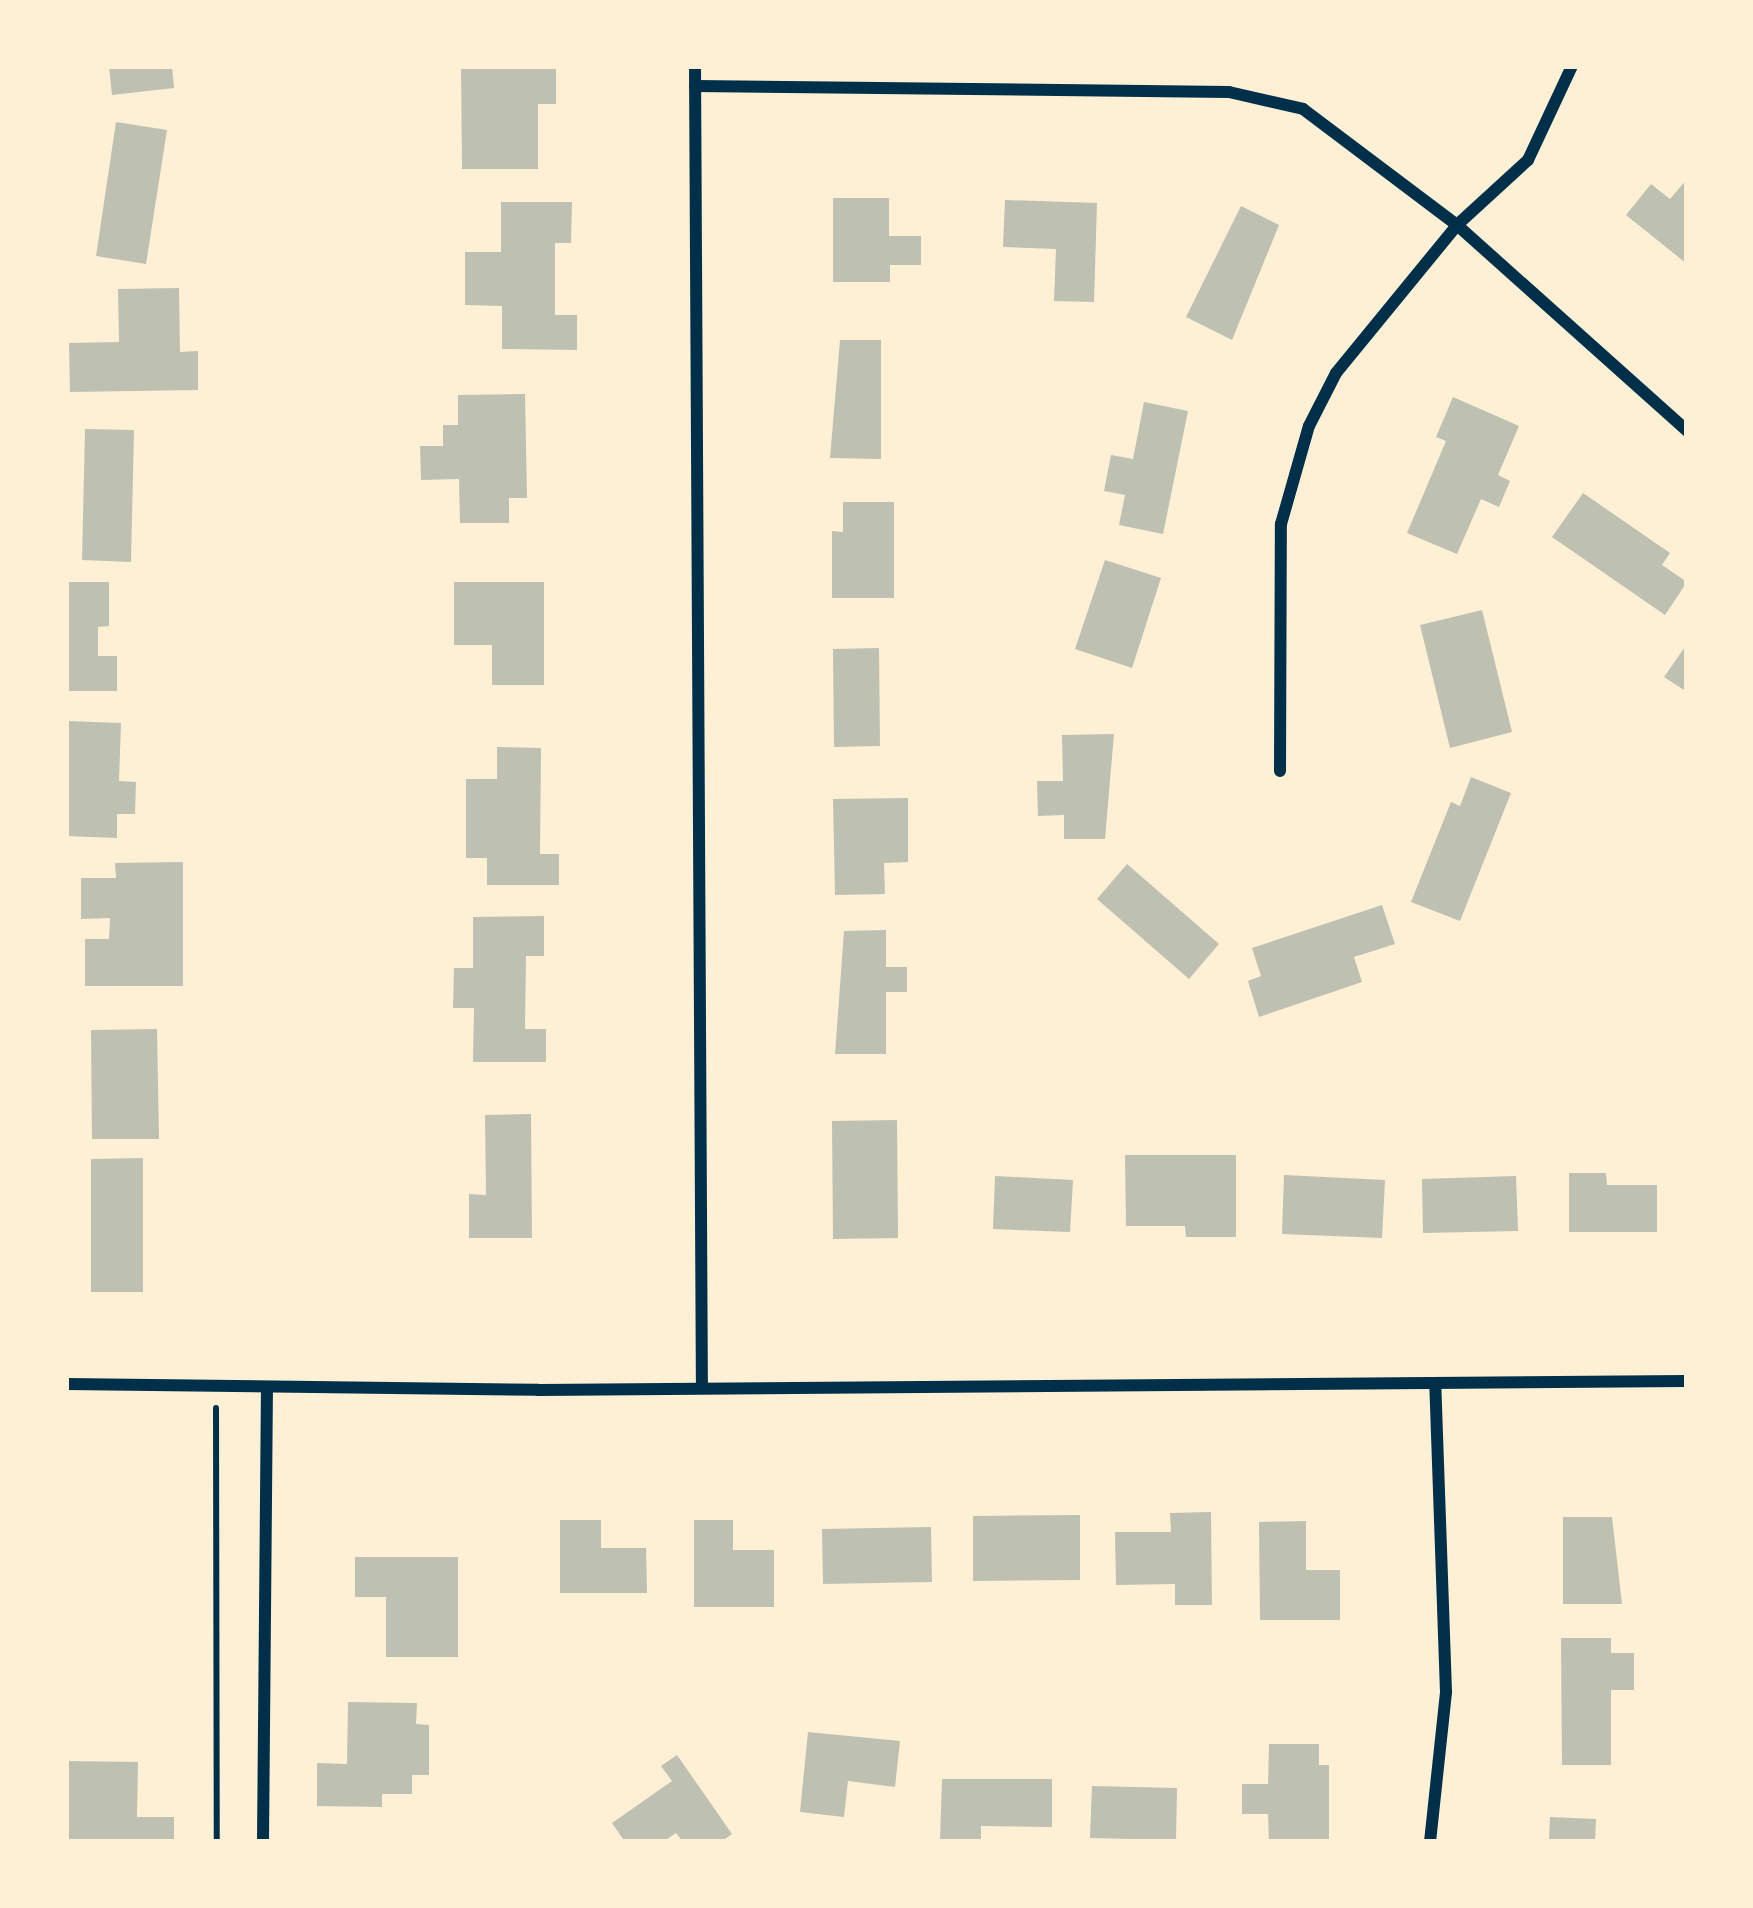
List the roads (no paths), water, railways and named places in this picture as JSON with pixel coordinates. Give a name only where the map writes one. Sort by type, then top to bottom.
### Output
[{"type":"street","points":[[695,66],[702,1388]]},
{"type":"street","points":[[1280,771],[1276,588],[1293,472],[1336,373],[1457,225],[1528,160],[1571,66]]},
{"type":"street","points":[[695,86],[1229,92],[1303,110],[1457,225],[1687,431]]},
{"type":"street","points":[[66,1384],[702,1388],[1687,1382]]},
{"type":"street","points":[[1430,1842],[1446,1692],[1435,1383]]},
{"type":"street","points":[[263,1842],[267,1388]]}]
